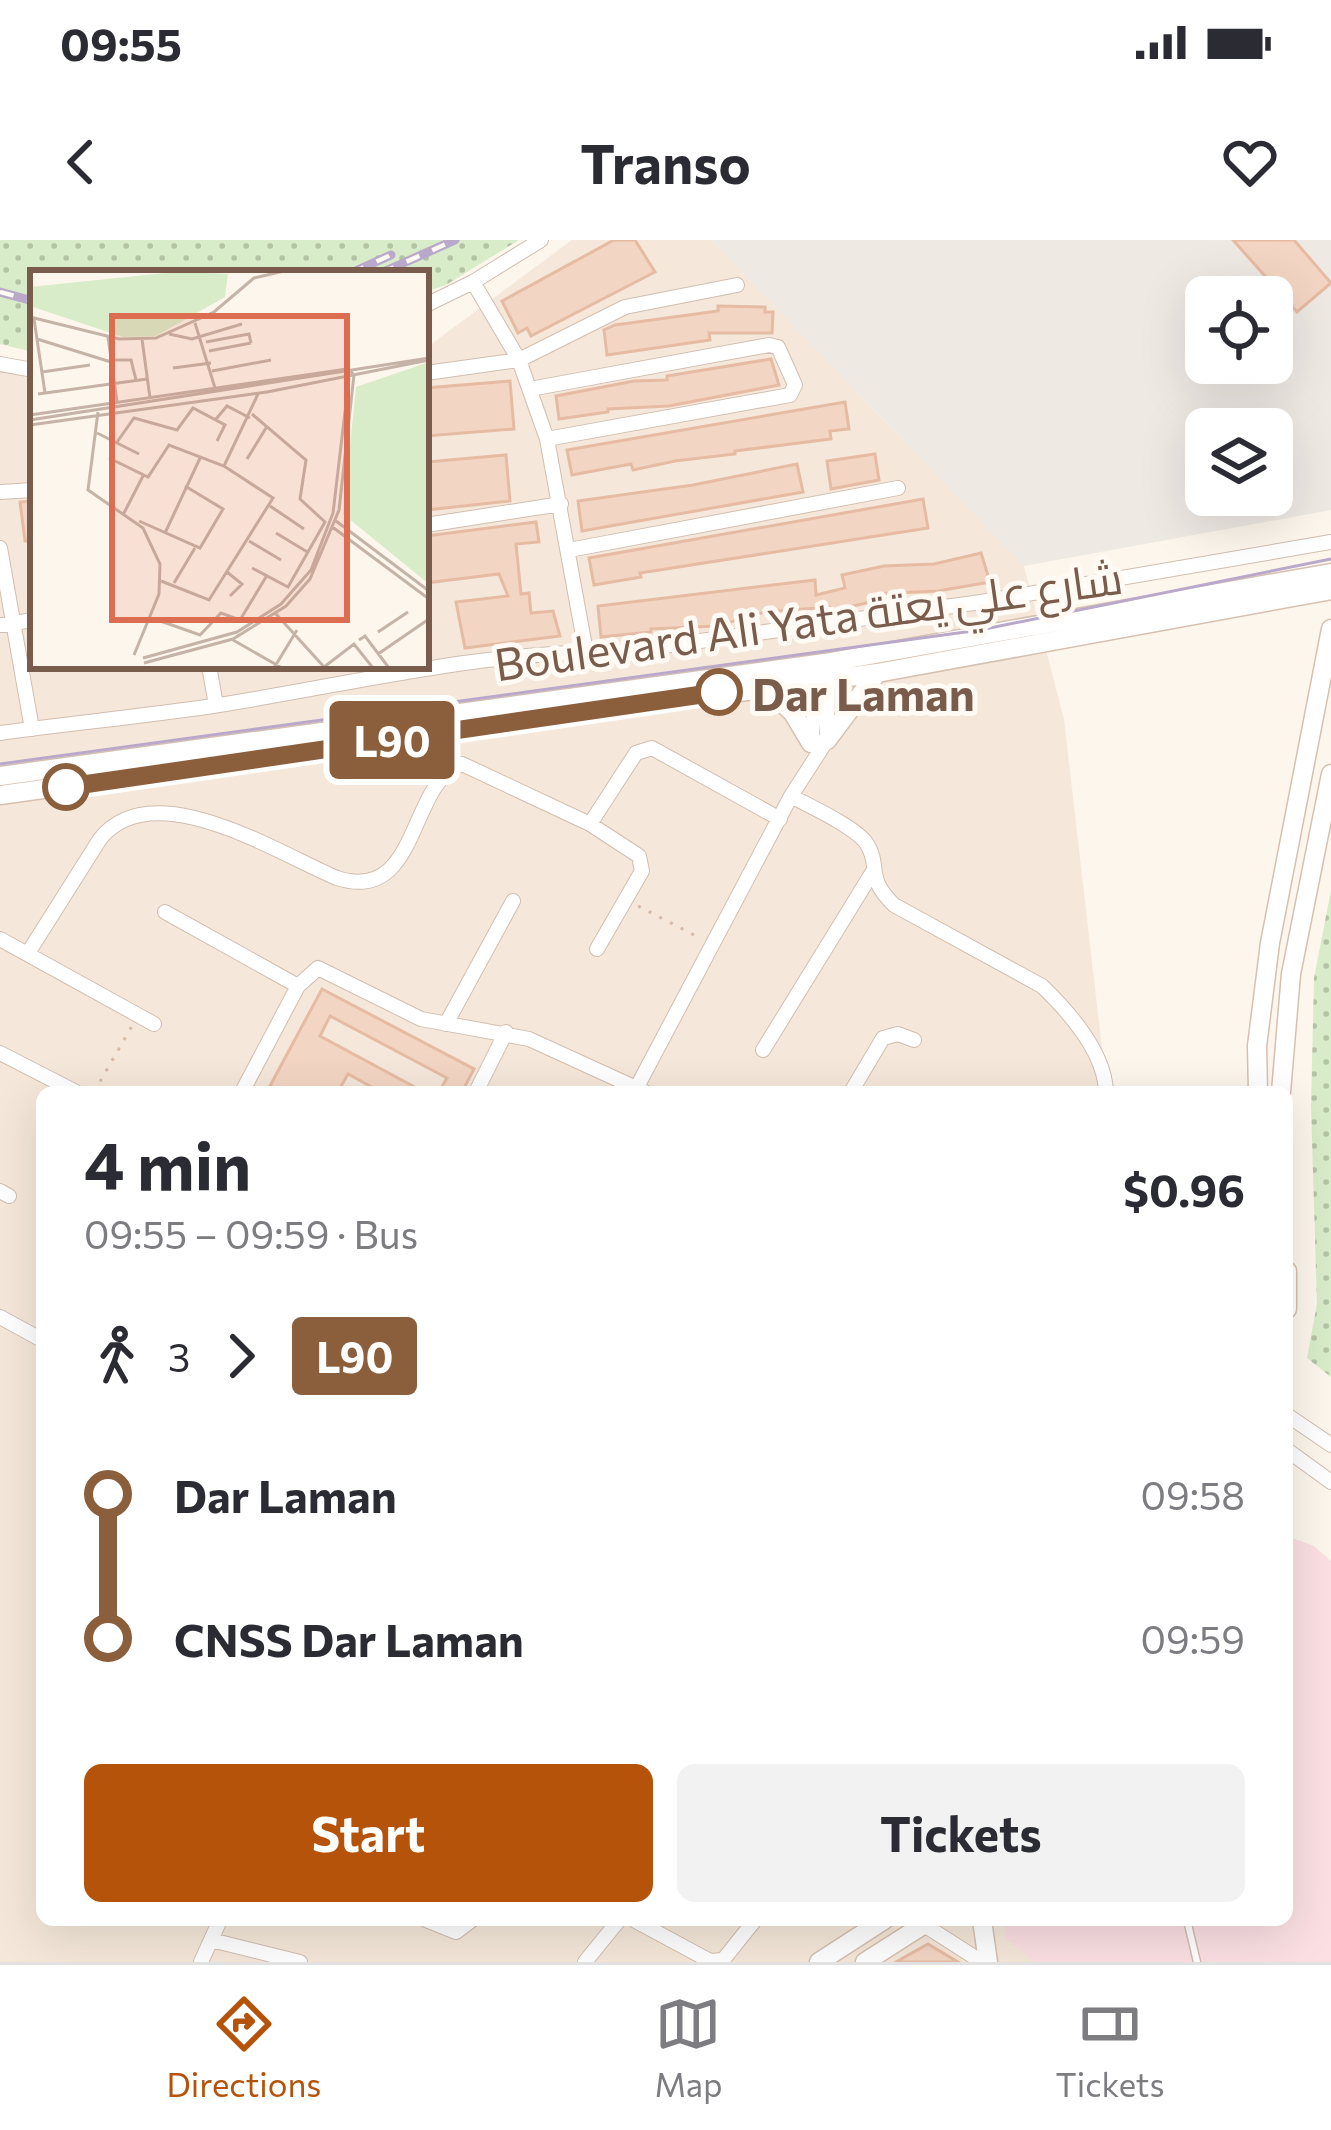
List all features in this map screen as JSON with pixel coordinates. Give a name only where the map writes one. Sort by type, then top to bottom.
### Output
[{"type":"main road","name":"Boulevard Ali Yata شارع علي يعتة","points":[[0,776],[818,672],[1331,573]]},
{"type":"main road","name":"Boulevard Ali Yata شارع علي يعتة","points":[[0,795],[767,688],[818,672],[877,673],[1331,590]]},
{"type":"main road","points":[[1258,1086],[1257,1046],[1270,943],[1331,629]]},
{"type":"main road","points":[[767,688],[794,712],[817,748],[877,673]]},
{"type":"main road","points":[[1282,1086],[1291,974],[1331,774]]},
{"type":"main road","points":[[819,1962],[875,1926]]},
{"type":"main road","points":[[866,1962],[918,1926]]},
{"type":"main road","points":[[982,1926],[985,1962]]},
{"type":"street","points":[[429,303],[541,240]]},
{"type":"street","points":[[473,282],[519,360],[547,439],[586,652]]},
{"type":"street","points":[[429,373],[519,360],[625,307],[737,285]]},
{"type":"street","points":[[530,388],[769,345],[778,347],[794,385],[790,395],[547,439]]},
{"type":"street","points":[[0,364],[30,369]]},
{"type":"street","points":[[569,550],[898,488]]},
{"type":"street","points":[[0,492],[30,490]]},
{"type":"street","points":[[429,525],[561,504]]},
{"type":"street","name":"Boulevard Ali Yata شارع علي يعتة","points":[[429,668],[621,652],[982,602],[1331,542]]},
{"type":"street","points":[[0,548],[6,624],[32,728]]},
{"type":"street","points":[[210,669],[216,705]]},
{"type":"street","name":"Boulevard Ali Yata شارع علي يعتة","points":[[0,733],[216,705],[422,669]]},
{"type":"street","points":[[643,1086],[817,748],[818,672]]},
{"type":"street","points":[[590,824],[637,753],[652,748],[780,819]]},
{"type":"street","points":[[28,953],[107,829],[141,815],[214,822],[357,885],[382,878],[394,864],[454,765],[471,765],[634,849],[643,862],[642,871],[596,949]]},
{"type":"street","points":[[791,796],[863,838],[872,857],[872,873],[882,894],[894,905],[1052,995],[1097,1058],[1106,1086]]},
{"type":"street","points":[[763,1050],[872,873]]},
{"type":"street","points":[[446,1024],[513,901]]},
{"type":"street","points":[[165,912],[298,986]]},
{"type":"street","points":[[0,939],[154,1024]]},
{"type":"street","points":[[245,1086],[298,986],[313,969],[322,969],[421,1019],[506,1032],[632,1086]]},
{"type":"street","points":[[479,1086],[506,1032]]},
{"type":"street","points":[[855,1086],[884,1038],[898,1034],[914,1040]]},
{"type":"street","points":[[0,1053],[64,1086]]},
{"type":"street","points":[[0,1317],[36,1337]]},
{"type":"street","points":[[1293,1419],[1331,1445]]},
{"type":"street","points":[[1293,1454],[1331,1482]]},
{"type":"street","points":[[201,1962],[217,1926]]},
{"type":"street","points":[[585,1962],[614,1926]]},
{"type":"street","points":[[645,1926],[710,1961],[722,1960],[750,1926]]},
{"type":"street","points":[[930,1926],[985,1962]]},
{"type":"street","points":[[211,1940],[300,1962]]},
{"type":"lane","points":[[1188,1926],[1197,1962]]},
{"type":"path","points":[[626,899],[712,945]]},
{"type":"path","points":[[97,1086],[138,1015]]},
{"type":"shaded area","points":[[572,240],[711,240],[1024,566],[1064,719],[1106,1086],[36,1086],[36,1926],[1293,1926],[1331,1962],[0,1962],[0,370],[30,378],[30,669],[429,669],[429,346]]},
{"type":"shaded area","points":[[711,240],[1331,240],[1331,510],[1024,566]]},
{"type":"shaded area","points":[[1293,1538],[1314,1546],[1331,1561],[1331,1962],[1035,1962],[1006,1939],[1005,1926],[1293,1926]]},
{"type":"green space","points":[[0,240],[519,240],[429,291],[429,270],[30,270],[30,351],[0,344]]},
{"type":"green space","points":[[1331,890],[1331,1377],[1307,1358],[1317,1304],[1311,1106],[1314,978]]},
{"type":"building","points":[[614,240],[635,240],[655,272],[531,336],[527,328],[518,333],[502,301]]},
{"type":"building","points":[[1233,240],[1294,240],[1331,283],[1297,312],[1293,276],[1265,276]]},
{"type":"building","points":[[718,306],[765,307],[765,312],[773,312],[772,333],[709,333],[710,340],[607,355],[604,330],[615,325],[718,311]]},
{"type":"building","points":[[771,359],[779,385],[669,406],[608,409],[559,419],[556,396]]},
{"type":"building","points":[[510,381],[514,429],[429,436],[429,388]]},
{"type":"building","points":[[845,402],[849,429],[830,431],[831,439],[572,475],[567,450]]},
{"type":"building","points":[[875,454],[879,480],[831,489],[827,461]]},
{"type":"building","points":[[506,455],[510,501],[429,510],[429,462]]},
{"type":"building","points":[[797,464],[803,492],[582,531],[578,501]]},
{"type":"building","points":[[923,499],[928,528],[640,573],[641,577],[594,585],[589,558]]},
{"type":"building","points":[[30,501],[30,541],[25,541],[20,502]]},
{"type":"building","points":[[536,522],[539,542],[516,544],[521,594],[529,593],[531,613],[553,611],[560,636],[465,648],[456,602],[508,596],[499,574],[429,583],[429,536]]},
{"type":"building","points":[[981,553],[990,582],[938,591],[874,594],[875,601],[831,611],[830,607],[765,612],[717,626],[601,637],[598,606],[815,580],[816,595],[845,588],[842,575]]},
{"type":"building","points":[[322,989],[474,1069],[465,1086],[442,1086],[447,1078],[330,1016],[320,1036],[413,1086],[370,1086],[348,1074],[341,1086],[270,1086]]},
{"type":"building","points":[[928,1944],[958,1962],[896,1962]]},
{"type":"tram line","points":[[0,764],[980,630],[1331,559]]},
{"type":"railway","points":[[388,270],[455,240]]},
{"type":"railway","points":[[358,270],[391,255]]},
{"type":"railway","points":[[0,292],[30,300]]},
{"type":"bus line","name":"L90","points":[[66,787],[719,692]]},
{"type":"place","name":"Dar Laman","points":[[719,692]]}]
